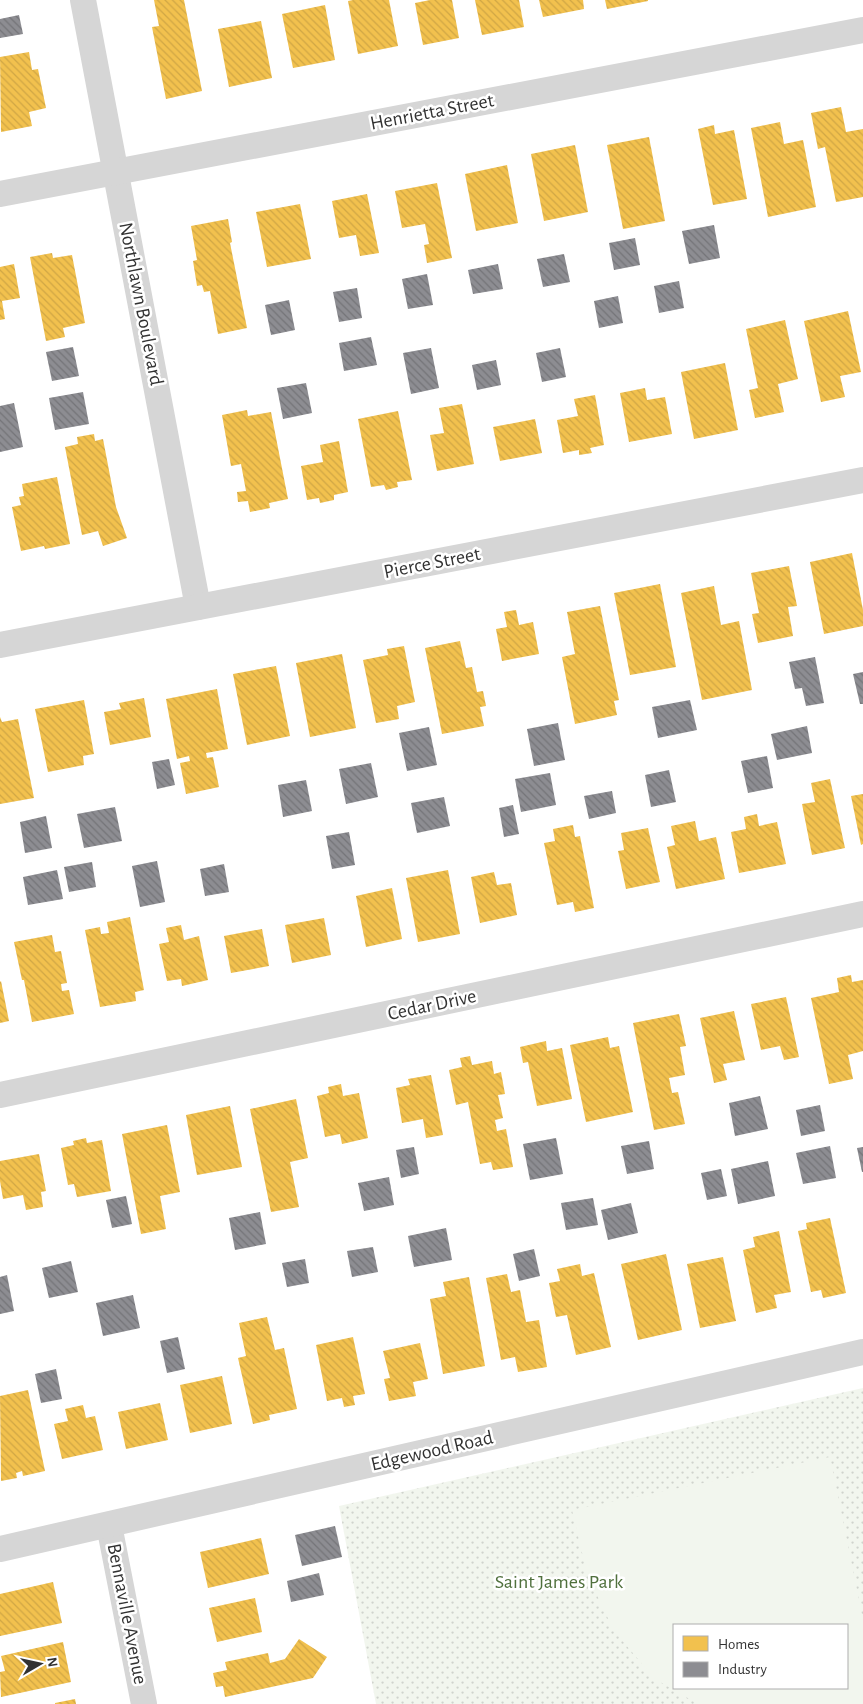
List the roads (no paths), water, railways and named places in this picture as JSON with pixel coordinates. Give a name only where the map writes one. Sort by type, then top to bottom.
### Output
[{"type":"street","name":"Northlawn Boulevard","points":[[83,0],[198,608]]},
{"type":"street","name":"Henrietta Street","points":[[0,194],[863,30]]},
{"type":"street","name":"Pierce Street","points":[[0,645],[863,480]]},
{"type":"street","name":"Cedar Drive","points":[[0,1095],[863,914]]},
{"type":"street","name":"Edgewood Road","points":[[0,1549],[863,1352]]},
{"type":"street","name":"Bennaville Avenue","points":[[109,1525],[144,1704]]},
{"type":"park label","name":"Saint James Park","points":[[559,1582]]}]
